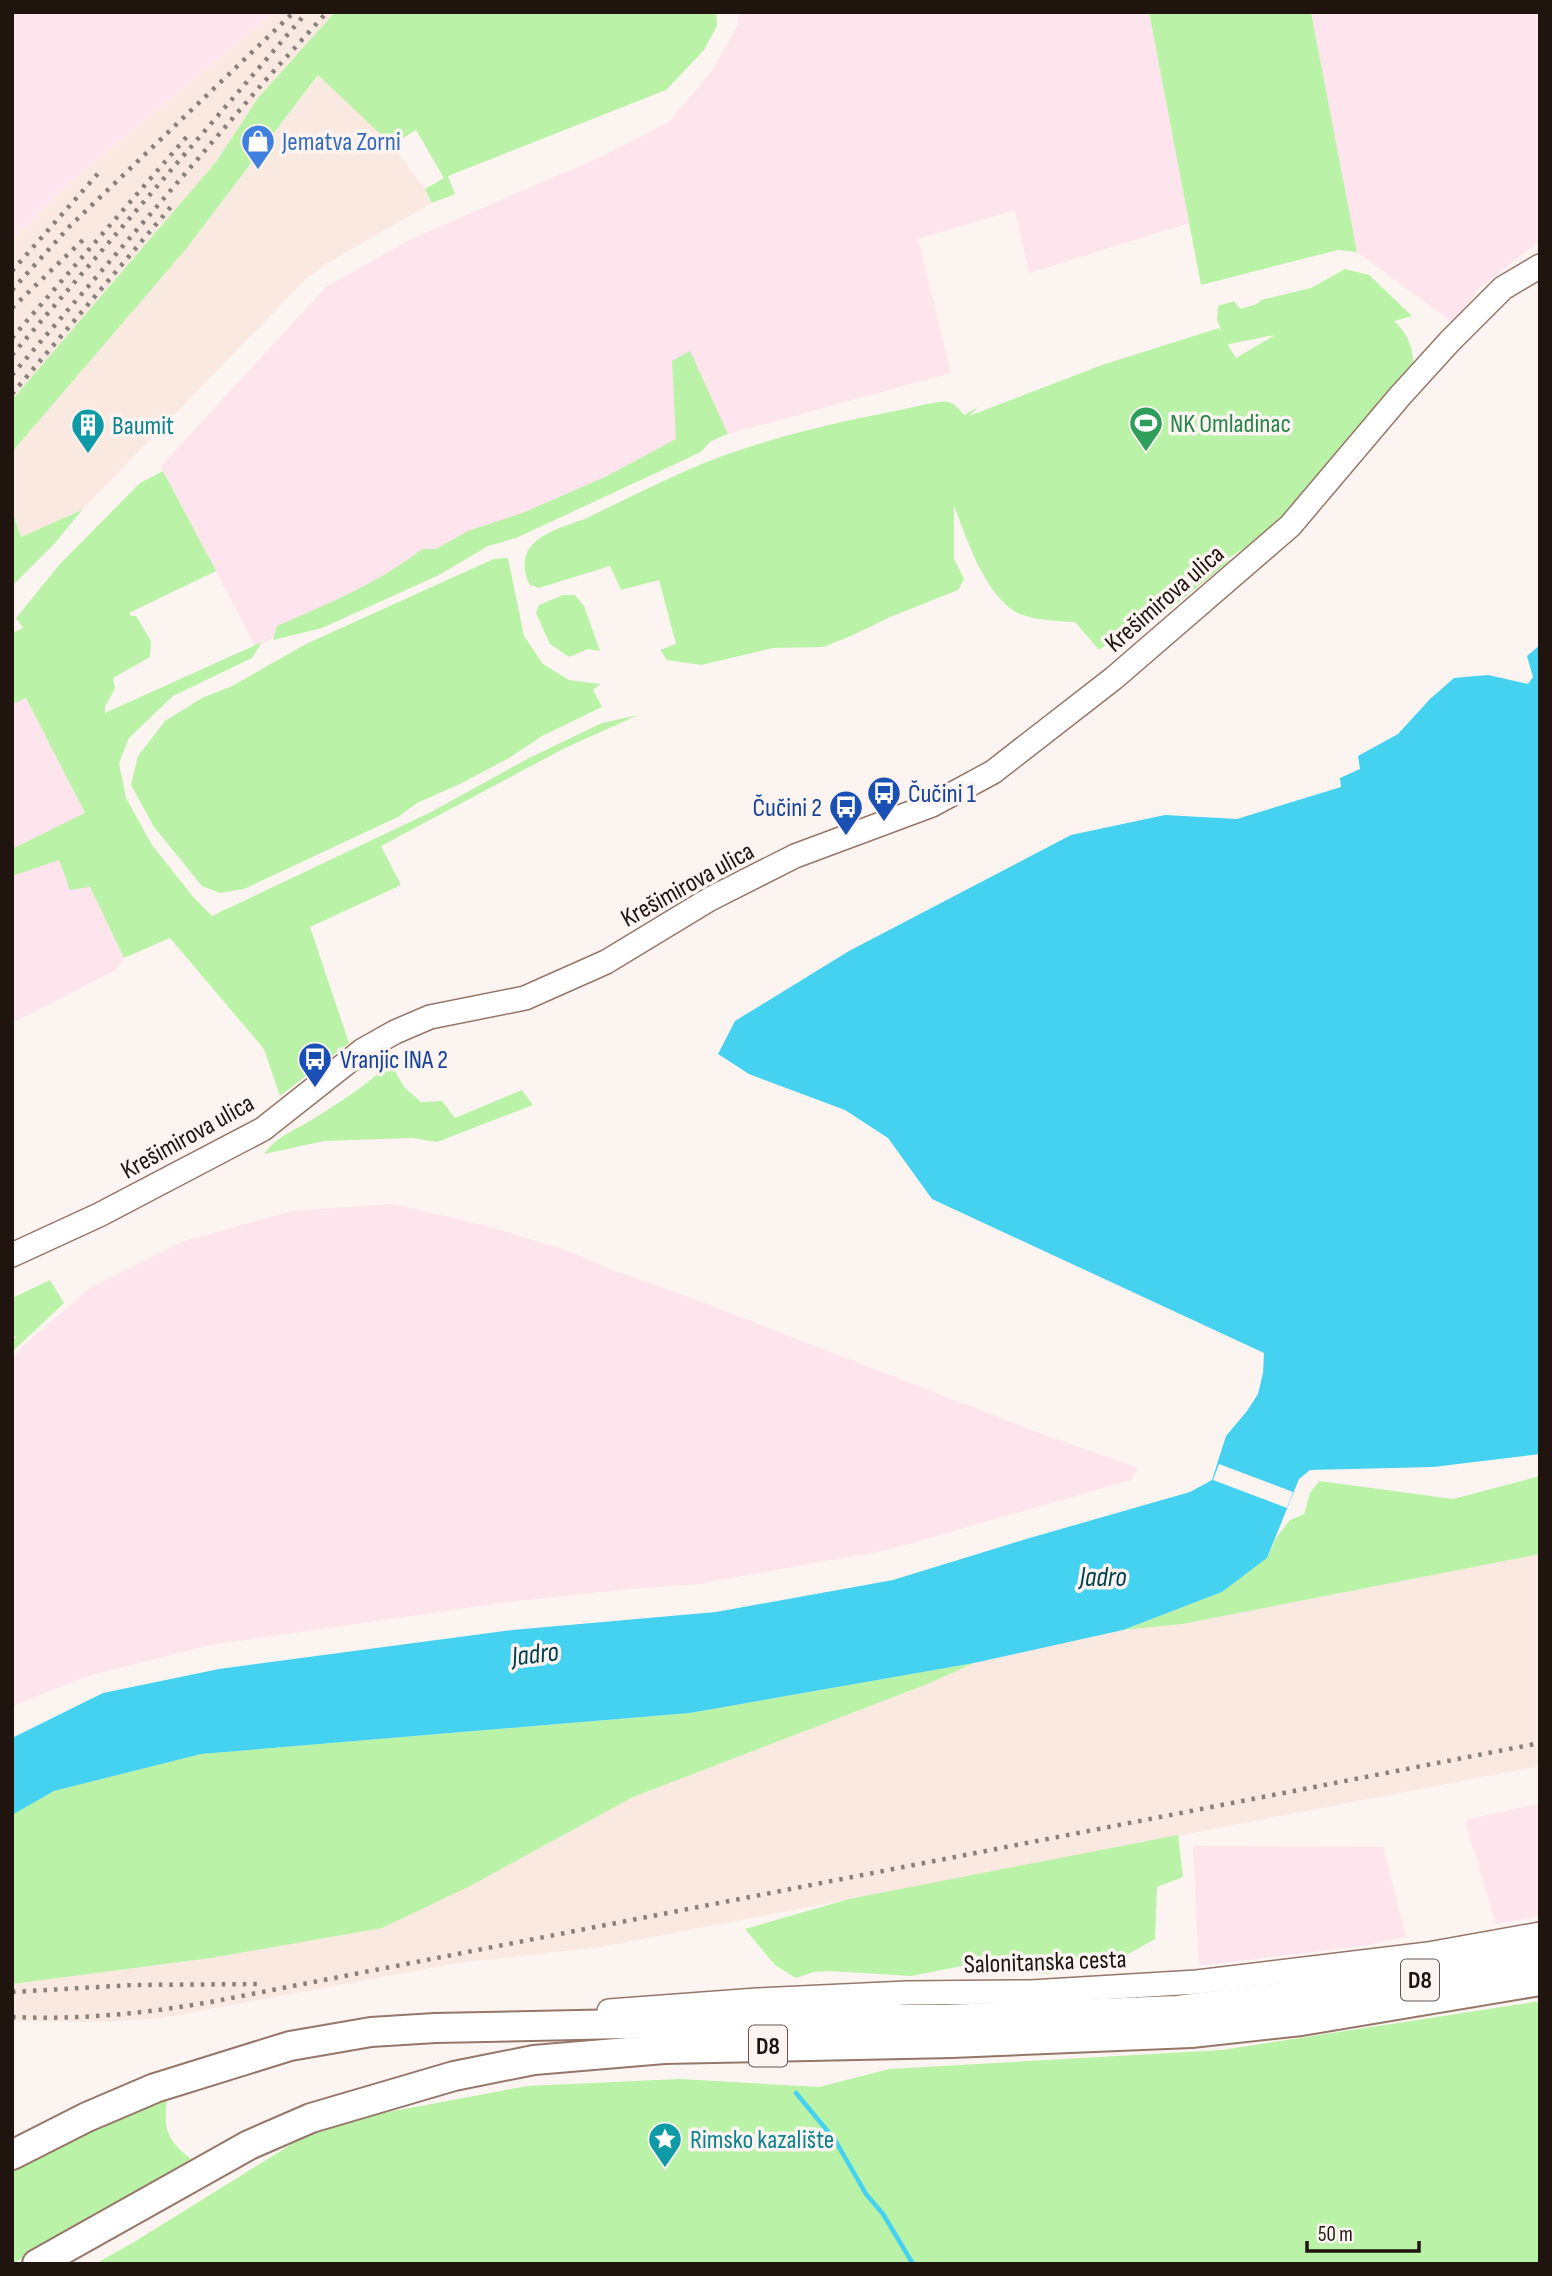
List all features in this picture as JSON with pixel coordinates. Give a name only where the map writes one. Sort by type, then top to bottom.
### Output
[{"type":"highway","name":"D8","points":[[12,2155],[86,2117],[155,2088],[290,2046],[371,2032],[435,2028],[946,2019],[1178,2010],[1416,1980],[1540,1959]]},
{"type":"highway","name":"D8","points":[[37,2264],[249,2145],[311,2118],[454,2076],[534,2060],[664,2049],[952,2043],[1191,2032],[1301,2021],[1540,1981]]},
{"type":"main road","name":"Krešimirova ulica","points":[[12,1255],[99,1215],[263,1129],[363,1050],[395,1032],[430,1017],[525,998],[537,993],[606,962],[710,899],[795,856],[932,805],[993,772],[1114,678],[1290,526],[1450,341],[1503,288],[1540,266]]},
{"type":"main road","name":"Salonitanska cesta","points":[[554,2026],[565,2017],[580,2013],[784,1999],[908,1993],[1031,1992],[1197,1982],[1427,1954],[1540,1934]]},
{"type":"shaded area","points":[[12,12],[275,12],[66,186],[12,241]]},
{"type":"shaded area","points":[[275,12],[335,12],[258,98],[216,162],[12,400],[12,241],[66,186]]},
{"type":"shaded area","points":[[739,12],[1149,12],[1189,223],[1029,273],[1015,210],[918,239],[951,373],[728,434],[416,571],[255,646],[161,466],[326,287],[413,238],[601,157],[669,122],[711,72],[738,25]]},
{"type":"shaded area","points":[[1311,12],[1540,12],[1540,241],[1478,289],[1455,324],[1357,252]]},
{"type":"shaded area","points":[[319,75],[392,145],[425,189],[432,203],[324,265],[304,281],[82,510],[21,537],[12,511],[12,452],[186,249]]},
{"type":"shaded area","points":[[26,698],[86,813],[12,849],[12,704]]},
{"type":"shaded area","points":[[59,859],[90,887],[124,958],[116,970],[12,1023],[12,876]]},
{"type":"shaded area","points":[[392,1204],[483,1225],[563,1249],[1042,1434],[1138,1468],[1131,1480],[888,1550],[698,1584],[516,1601],[211,1645],[88,1676],[12,1706],[12,1360],[23,1346],[90,1288],[184,1241],[292,1211]]},
{"type":"shaded area","points":[[1540,1554],[1540,1766],[601,1947],[458,1963],[161,2018],[108,2022],[12,2022],[12,1984],[211,1958],[382,1928],[470,1886],[633,1797],[930,1683],[974,1663],[1123,1630],[1182,1624]]},
{"type":"shaded area","points":[[1540,1803],[1540,1916],[1496,1924],[1465,1820]]},
{"type":"shaded area","points":[[1193,1846],[1383,1847],[1406,1937],[1363,1946],[1199,1966]]},
{"type":"green space","points":[[335,12],[716,12],[717,26],[704,50],[666,90],[448,176],[455,194],[432,203],[425,189],[444,178],[416,130],[392,145],[318,75],[186,249],[12,452],[12,400],[216,162],[258,98]]},
{"type":"green space","points":[[1149,12],[1311,12],[1357,252],[1338,250],[1201,285]]},
{"type":"green space","points":[[1345,269],[1369,275],[1412,316],[1394,321],[1410,343],[1414,369],[1279,527],[1212,568],[1232,559],[1139,634],[1127,630],[1099,650],[1075,622],[1025,616],[1011,609],[983,575],[954,506],[954,559],[964,579],[958,590],[823,647],[773,648],[701,665],[667,660],[660,650],[676,644],[659,580],[621,590],[610,566],[539,588],[530,585],[528,581],[525,570],[526,554],[544,535],[714,459],[814,429],[929,404],[951,403],[964,415],[978,407],[969,416],[1102,365],[1219,328],[1222,332],[1217,320],[1218,306],[1234,301],[1240,309],[1257,304],[1261,300],[1311,288]],"holes":[[[1275,335],[1236,358],[1229,344]]]},
{"type":"green space","points":[[690,351],[728,434],[711,441],[701,452],[516,538],[488,546],[439,575],[322,628],[273,640],[277,626],[370,583],[422,549],[436,549],[468,531],[525,512],[605,477],[676,439],[672,361]]},
{"type":"green space","points":[[163,471],[216,571],[129,613],[136,616],[151,641],[150,657],[113,678],[115,688],[105,707],[105,713],[262,642],[252,658],[173,696],[129,738],[119,763],[126,798],[152,845],[194,898],[212,916],[431,812],[529,758],[602,723],[638,715],[563,749],[381,846],[401,885],[310,927],[349,1043],[280,1096],[264,1049],[170,938],[124,958],[90,887],[70,890],[59,860],[12,876],[12,849],[85,813],[26,698],[12,704],[12,633],[23,628],[16,618],[60,564],[140,483]]},
{"type":"green space","points":[[82,510],[55,543],[12,586],[12,511],[21,537]]},
{"type":"green space","points":[[508,558],[524,636],[543,664],[569,680],[600,684],[593,690],[602,707],[542,736],[509,758],[462,783],[417,803],[398,817],[244,889],[220,893],[202,886],[154,827],[131,785],[138,756],[165,721],[202,698],[232,686],[306,644],[494,559]]},
{"type":"green space","points":[[563,595],[575,595],[584,606],[600,651],[588,649],[569,657],[550,644],[536,613],[539,605]]},
{"type":"green space","points":[[390,1062],[404,1087],[421,1102],[442,1101],[455,1118],[522,1090],[533,1105],[437,1142],[412,1138],[324,1141],[264,1154],[282,1137],[356,1091]]},
{"type":"green space","points":[[50,1280],[64,1303],[12,1352],[12,1341],[16,1337],[12,1335],[12,1298]]},
{"type":"green space","points":[[1540,1476],[1540,1554],[1182,1624],[1123,1630],[1222,1592],[1267,1558],[1276,1538],[1290,1520],[1304,1514],[1310,1493],[1319,1481],[1453,1499]]},
{"type":"green space","points":[[974,1663],[930,1683],[633,1797],[470,1886],[382,1928],[211,1958],[12,1984],[12,1815],[54,1791],[201,1754],[690,1713]]},
{"type":"green space","points":[[1178,1835],[1183,1877],[1157,1887],[1155,1939],[1121,1958],[1048,1974],[991,1971],[962,1966],[911,1976],[830,1971],[814,1972],[796,1978],[775,1965],[745,1929],[849,1899]]},
{"type":"green space","points":[[1540,2001],[1540,2264],[95,2264],[324,2124],[527,2086],[679,2079],[819,2087],[889,2069],[1222,2050]]},
{"type":"green space","points":[[167,2097],[168,2132],[176,2145],[191,2159],[12,2264],[12,2171],[86,2132]]},
{"type":"water","name":"Jadro","points":[[1540,645],[1540,1454],[1433,1467],[1310,1470],[1299,1479],[1267,1558],[1222,1592],[1123,1630],[974,1663],[690,1713],[201,1754],[54,1791],[12,1815],[12,1738],[103,1693],[219,1669],[512,1630],[716,1612],[893,1580],[1190,1492],[1212,1480],[1226,1436],[1258,1394],[1264,1353],[932,1199],[888,1138],[845,1110],[749,1074],[718,1054],[735,1021],[849,951],[1071,835],[1165,815],[1237,819],[1341,787],[1340,778],[1360,769],[1358,756],[1398,734],[1430,699],[1454,678],[1488,675],[1528,684],[1533,677],[1527,656]]},
{"type":"pier","points":[[1219,1464],[1293,1492],[1287,1508],[1213,1480]]},
{"type":"waterway","points":[[796,2093],[835,2140],[866,2194],[883,2214],[913,2264]]},
{"type":"railway","points":[[12,290],[70,226],[294,12]]},
{"type":"railway","points":[[12,355],[307,12]]},
{"type":"railway","points":[[12,375],[327,12]]},
{"type":"railway","points":[[12,338],[190,133]]},
{"type":"railway","points":[[12,271],[102,169]]},
{"type":"railway","points":[[12,394],[175,202]]},
{"type":"railway","points":[[12,308],[85,238]]},
{"type":"railway","points":[[12,2017],[117,2014],[221,2000],[1540,1743]]},
{"type":"railway","points":[[12,1992],[133,1985],[261,1984]]},
{"type":"place","name":"Jematva Zorni","points":[[258,171]]},
{"type":"place","name":"NK Omladinac","points":[[1146,453]]},
{"type":"place","name":"Baumit","points":[[88,455]]},
{"type":"place","name":"Čučini 1","points":[[884,823]]},
{"type":"place","name":"Čučini 2","points":[[846,837]]},
{"type":"place","name":"Vranjic INA 2","points":[[315,1089]]},
{"type":"place","name":"Rimsko kazalište","points":[[665,2169]]}]
